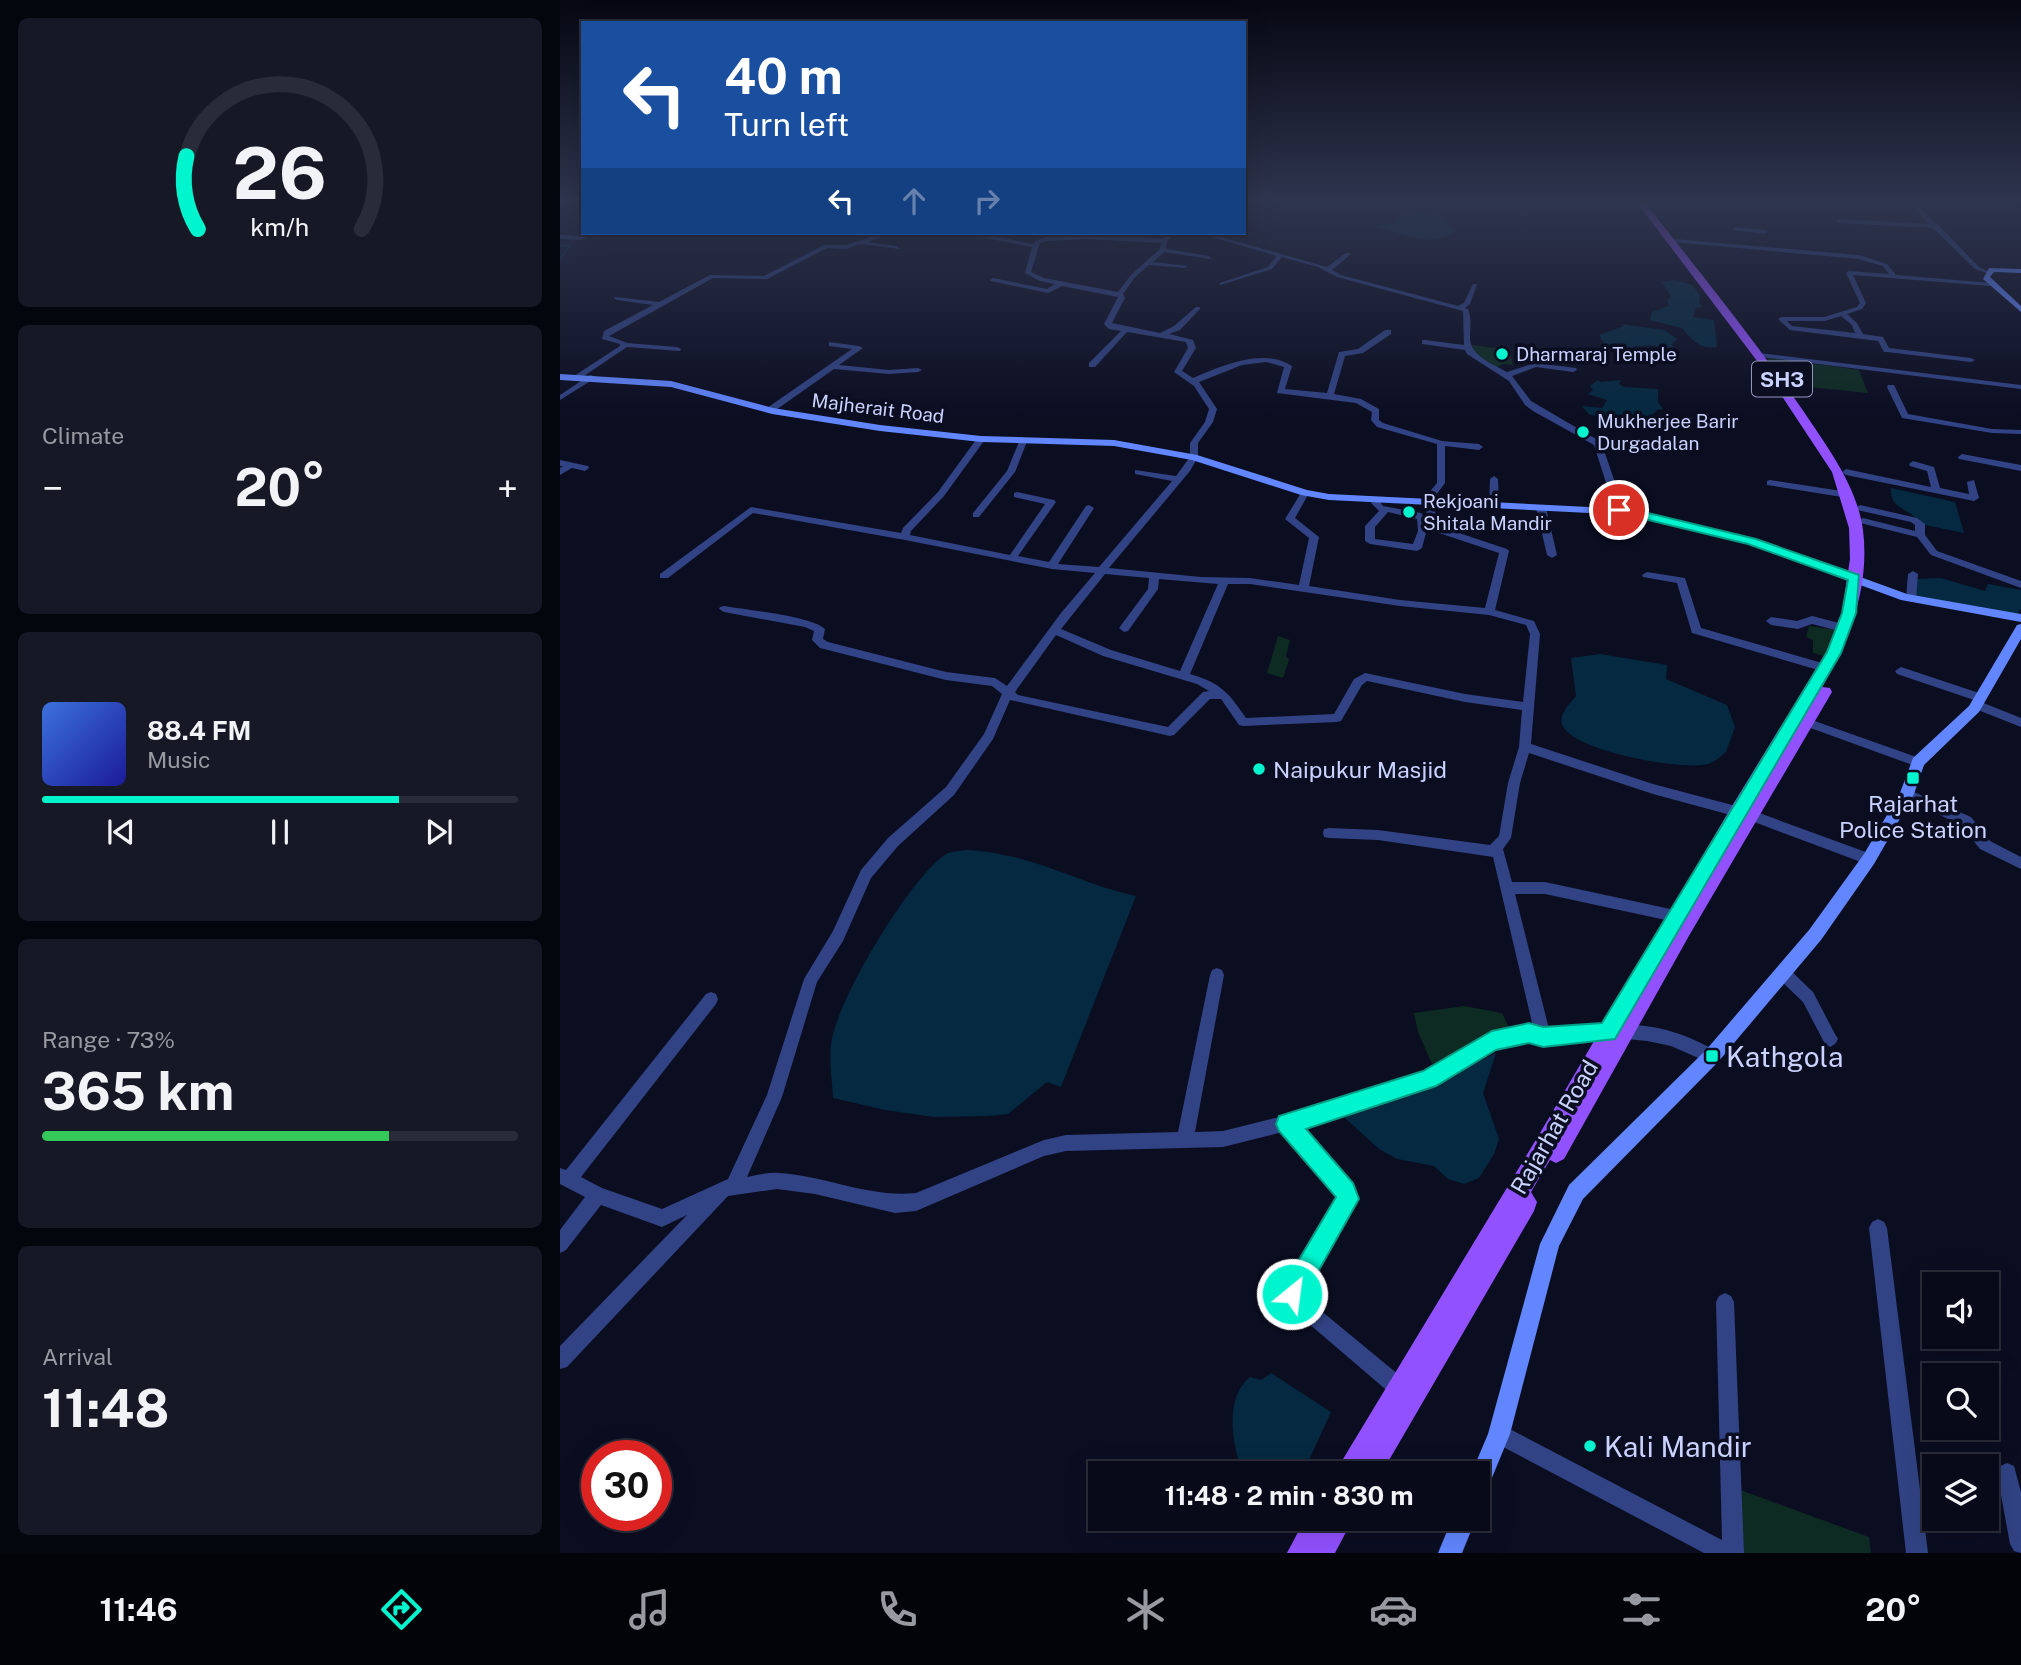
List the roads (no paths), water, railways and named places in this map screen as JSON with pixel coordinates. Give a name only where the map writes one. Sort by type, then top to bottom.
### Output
[{"type":"main road","name":"Rajarhat Road","points":[[1355,1461],[1551,1136],[1664,962],[1825,668],[1860,580],[1856,528],[1848,495],[1831,458],[1696,272]]},
{"type":"main road","name":"Rajarhat Road","points":[[1372,1461],[1618,1032],[1675,916],[1809,723],[1846,653],[1860,580],[1863,521],[1846,472],[1699,272]]},
{"type":"main road","points":[[1302,1553],[1315,1531]]},
{"type":"main road","points":[[1318,1553],[1331,1531]]},
{"type":"street","points":[[677,349],[624,345],[605,335],[712,276],[765,278],[776,272]]},
{"type":"street","points":[[1028,272],[1119,295]]},
{"type":"street","points":[[1119,295],[1137,272]]},
{"type":"street","points":[[1222,284],[1257,272]]},
{"type":"street","points":[[1333,272],[1460,307],[1469,316],[1464,332],[1468,348]]},
{"type":"street","points":[[1891,272],[1894,276]]},
{"type":"street","points":[[1987,273],[1990,284],[2021,310]]},
{"type":"street","points":[[1895,371],[1880,339],[1790,328],[1781,319],[1825,319],[1863,306],[1847,274],[1990,284]]},
{"type":"street","points":[[993,280],[1048,291],[1062,283]]},
{"type":"street","points":[[1460,307],[1466,304],[1475,285]]},
{"type":"street","points":[[560,1360],[729,1187],[774,1097],[811,979],[838,936],[858,886],[892,842],[950,791],[989,736],[1008,693],[1054,630],[1194,457],[1192,444],[1210,424],[1213,409],[1194,381],[1178,372],[1191,352],[1192,343],[1183,338],[1125,330],[1108,324],[1122,298],[1119,295]]},
{"type":"street","points":[[617,298],[660,304]]},
{"type":"street","points":[[1161,335],[1177,328],[1198,308]]},
{"type":"street","points":[[1843,314],[1855,324],[1860,336]]},
{"type":"street","points":[[1092,365],[1125,330]]},
{"type":"street","points":[[1330,397],[1342,354],[1360,351],[1388,332]]},
{"type":"street","points":[[1425,342],[1468,348],[1507,376],[1536,409],[1598,444],[1620,511]]},
{"type":"street","points":[[769,410],[859,348],[832,344]]},
{"type":"street","points":[[578,376],[624,345]]},
{"type":"street","points":[[1886,350],[1971,360]]},
{"type":"street","points":[[1762,355],[2021,387]]},
{"type":"street","points":[[1194,381],[1256,359],[1278,361],[1288,366],[1280,391],[1366,404],[1376,411],[1375,420],[1381,425],[1441,443],[1479,447]]},
{"type":"street","points":[[1507,376],[1515,369],[1530,369],[1535,365],[1573,370]]},
{"type":"street","points":[[834,367],[889,372],[918,370]]},
{"type":"street","name":"Majherait Road","points":[[560,377],[578,376],[681,385],[769,410],[821,420],[981,439],[1114,443],[1194,457],[1306,493],[1431,503],[1620,511],[1752,541],[1911,598],[2021,618]]},
{"type":"street","points":[[560,398],[593,377]]},
{"type":"street","points":[[1891,387],[1905,416],[1992,431],[2021,432]]},
{"type":"street","points":[[905,537],[906,530],[941,494],[981,439]]},
{"type":"street","points":[[976,515],[1011,472],[1024,439]]},
{"type":"street","points":[[1441,443],[1441,483],[1432,495],[1430,527],[1504,551],[1489,612]]},
{"type":"street","points":[[1962,457],[2021,468]]},
{"type":"street","points":[[560,463],[585,468]]},
{"type":"street","points":[[1913,464],[1931,468],[1936,490]]},
{"type":"street","points":[[560,472],[570,465]]},
{"type":"street","points":[[1138,472],[1177,479]]},
{"type":"street","points":[[1846,472],[1974,498],[1971,482]]},
{"type":"street","points":[[1494,479],[1494,506]]},
{"type":"street","points":[[1770,482],[1848,495]]},
{"type":"street","points":[[1303,589],[1314,537],[1290,519],[1306,493]]},
{"type":"street","points":[[1013,557],[1051,502],[1017,495]]},
{"type":"street","points":[[1378,499],[1376,503],[1386,509],[1422,518],[1424,522],[1417,548],[1370,541],[1370,526],[1386,509]]},
{"type":"street","points":[[1052,566],[1089,508]]},
{"type":"street","points":[[1541,508],[1552,555]]},
{"type":"street","points":[[1860,509],[1914,520],[1920,524],[1920,535],[1934,553],[2021,585]]},
{"type":"street","points":[[664,576],[751,510],[1052,566],[1154,576],[1250,581],[1489,612],[1530,623],[1534,627],[1525,747],[1514,783],[1505,838],[1493,851],[1498,852]]},
{"type":"street","points":[[1863,521],[1920,535]]},
{"type":"street","points":[[1911,598],[1913,574]]},
{"type":"street","points":[[1647,575],[1681,580],[1696,631],[1825,668]]},
{"type":"street","points":[[1124,628],[1153,589],[1154,576]]},
{"type":"street","points":[[1184,675],[1224,581]]},
{"type":"street","points":[[724,609],[807,624],[820,629],[817,640],[824,645],[946,676],[995,682],[1014,698],[1170,732],[1207,695],[1224,695]]},
{"type":"street","points":[[1771,621],[1798,625],[1812,620],[1843,628]]},
{"type":"street","points":[[1488,1461],[1499,1434],[1550,1244],[1576,1192],[1712,1056],[1839,905],[1907,794],[1918,762],[1979,702],[2021,628]]},
{"type":"street","points":[[1054,630],[1107,653],[1209,684],[1224,695],[1243,722],[1337,718],[1358,682],[1365,677],[1465,698],[1528,707]]},
{"type":"street","points":[[1901,671],[1979,702],[2021,723]]},
{"type":"street","points":[[1809,723],[1918,762]]},
{"type":"street","points":[[1525,747],[1653,789],[1744,813],[1869,859]]},
{"type":"street","points":[[1907,794],[1966,821],[1985,845],[2021,863]]},
{"type":"street","points":[[1329,833],[1378,835],[1498,852]]},
{"type":"street","points":[[1498,852],[1543,1037]]},
{"type":"street","points":[[1508,888],[1545,888],[1675,916]]},
{"type":"street","points":[[1783,973],[1808,997],[1830,1039]]},
{"type":"street","points":[[1185,1140],[1217,975]]},
{"type":"street","points":[[711,999],[564,1178],[598,1195],[662,1218],[678,1213],[703,1196],[729,1187],[784,1181],[895,1204],[916,1202],[1044,1148],[1066,1143],[1223,1139],[1328,1113],[1428,1079],[1492,1041],[1529,1033],[1543,1037],[1618,1032],[1672,1039],[1712,1056]]},
{"type":"street","points":[[1286,1124],[1345,1190],[1348,1199],[1294,1286],[1293,1299],[1398,1387]]},
{"type":"street","points":[[560,1244],[598,1195]]},
{"type":"street","points":[[1878,1228],[1917,1553]]},
{"type":"street","points":[[1725,1302],[1733,1553]]},
{"type":"street","points":[[1499,1434],[1726,1553]]},
{"type":"street","points":[[2007,1473],[2021,1544]]},
{"type":"street","points":[[1450,1553],[1459,1531]]},
{"type":"water","points":[[1675,280],[1692,285],[1700,295],[1699,303],[1702,307],[1696,308],[1693,317],[1714,320],[1717,347],[1701,345],[1682,328],[1650,320],[1652,312],[1669,306],[1667,301],[1671,296],[1662,282]]},
{"type":"water","points":[[1621,324],[1664,330],[1677,339],[1672,344],[1675,350],[1670,352],[1657,346],[1606,347],[1599,335],[1624,326]]},
{"type":"water","points":[[1598,380],[1621,380],[1619,384],[1624,387],[1658,389],[1658,402],[1663,409],[1657,410],[1638,430],[1608,427],[1599,420],[1606,420],[1589,414],[1582,406],[1602,408],[1607,400],[1588,394],[1593,390],[1590,386]]},
{"type":"water","points":[[1891,488],[1955,502],[1964,533],[1920,524],[1893,501]]},
{"type":"water","points":[[1941,578],[1985,591],[1988,584],[2021,590],[2021,609],[2016,615],[1915,597],[1917,579]]},
{"type":"water","points":[[1600,654],[1667,665],[1666,679],[1727,705],[1735,727],[1726,752],[1708,764],[1653,762],[1605,750],[1570,734],[1561,720],[1576,696],[1571,658]]},
{"type":"water","points":[[967,850],[990,852],[1033,862],[1136,896],[1061,1087],[1047,1082],[1008,1114],[988,1116],[934,1117],[885,1110],[833,1098],[831,1044],[836,1025],[860,971],[895,913],[931,867],[948,853]]},
{"type":"water","points":[[1496,1053],[1483,1093],[1499,1139],[1494,1154],[1479,1178],[1464,1184],[1448,1179],[1434,1166],[1397,1159],[1379,1149],[1344,1117],[1432,1083]]},
{"type":"water","points":[[1271,1373],[1331,1412],[1309,1461],[1240,1461],[1233,1422],[1236,1397],[1250,1377],[1261,1380]]},
{"type":"place","name":"Dharmaraj Temple","points":[[1502,354]]},
{"type":"place","name":"Mukherjee Barir Durgadalan","points":[[1583,432]]},
{"type":"place","name":"Rekjoani Shitala Mandir","points":[[1409,512]]},
{"type":"place","name":"Naipukur Masjid","points":[[1259,769]]},
{"type":"place","name":"Rajarhat Police Station","points":[[1913,778]]},
{"type":"place","name":"Kathgola","points":[[1712,1056]]},
{"type":"place","name":"Kali Mandir","points":[[1590,1446]]}]
